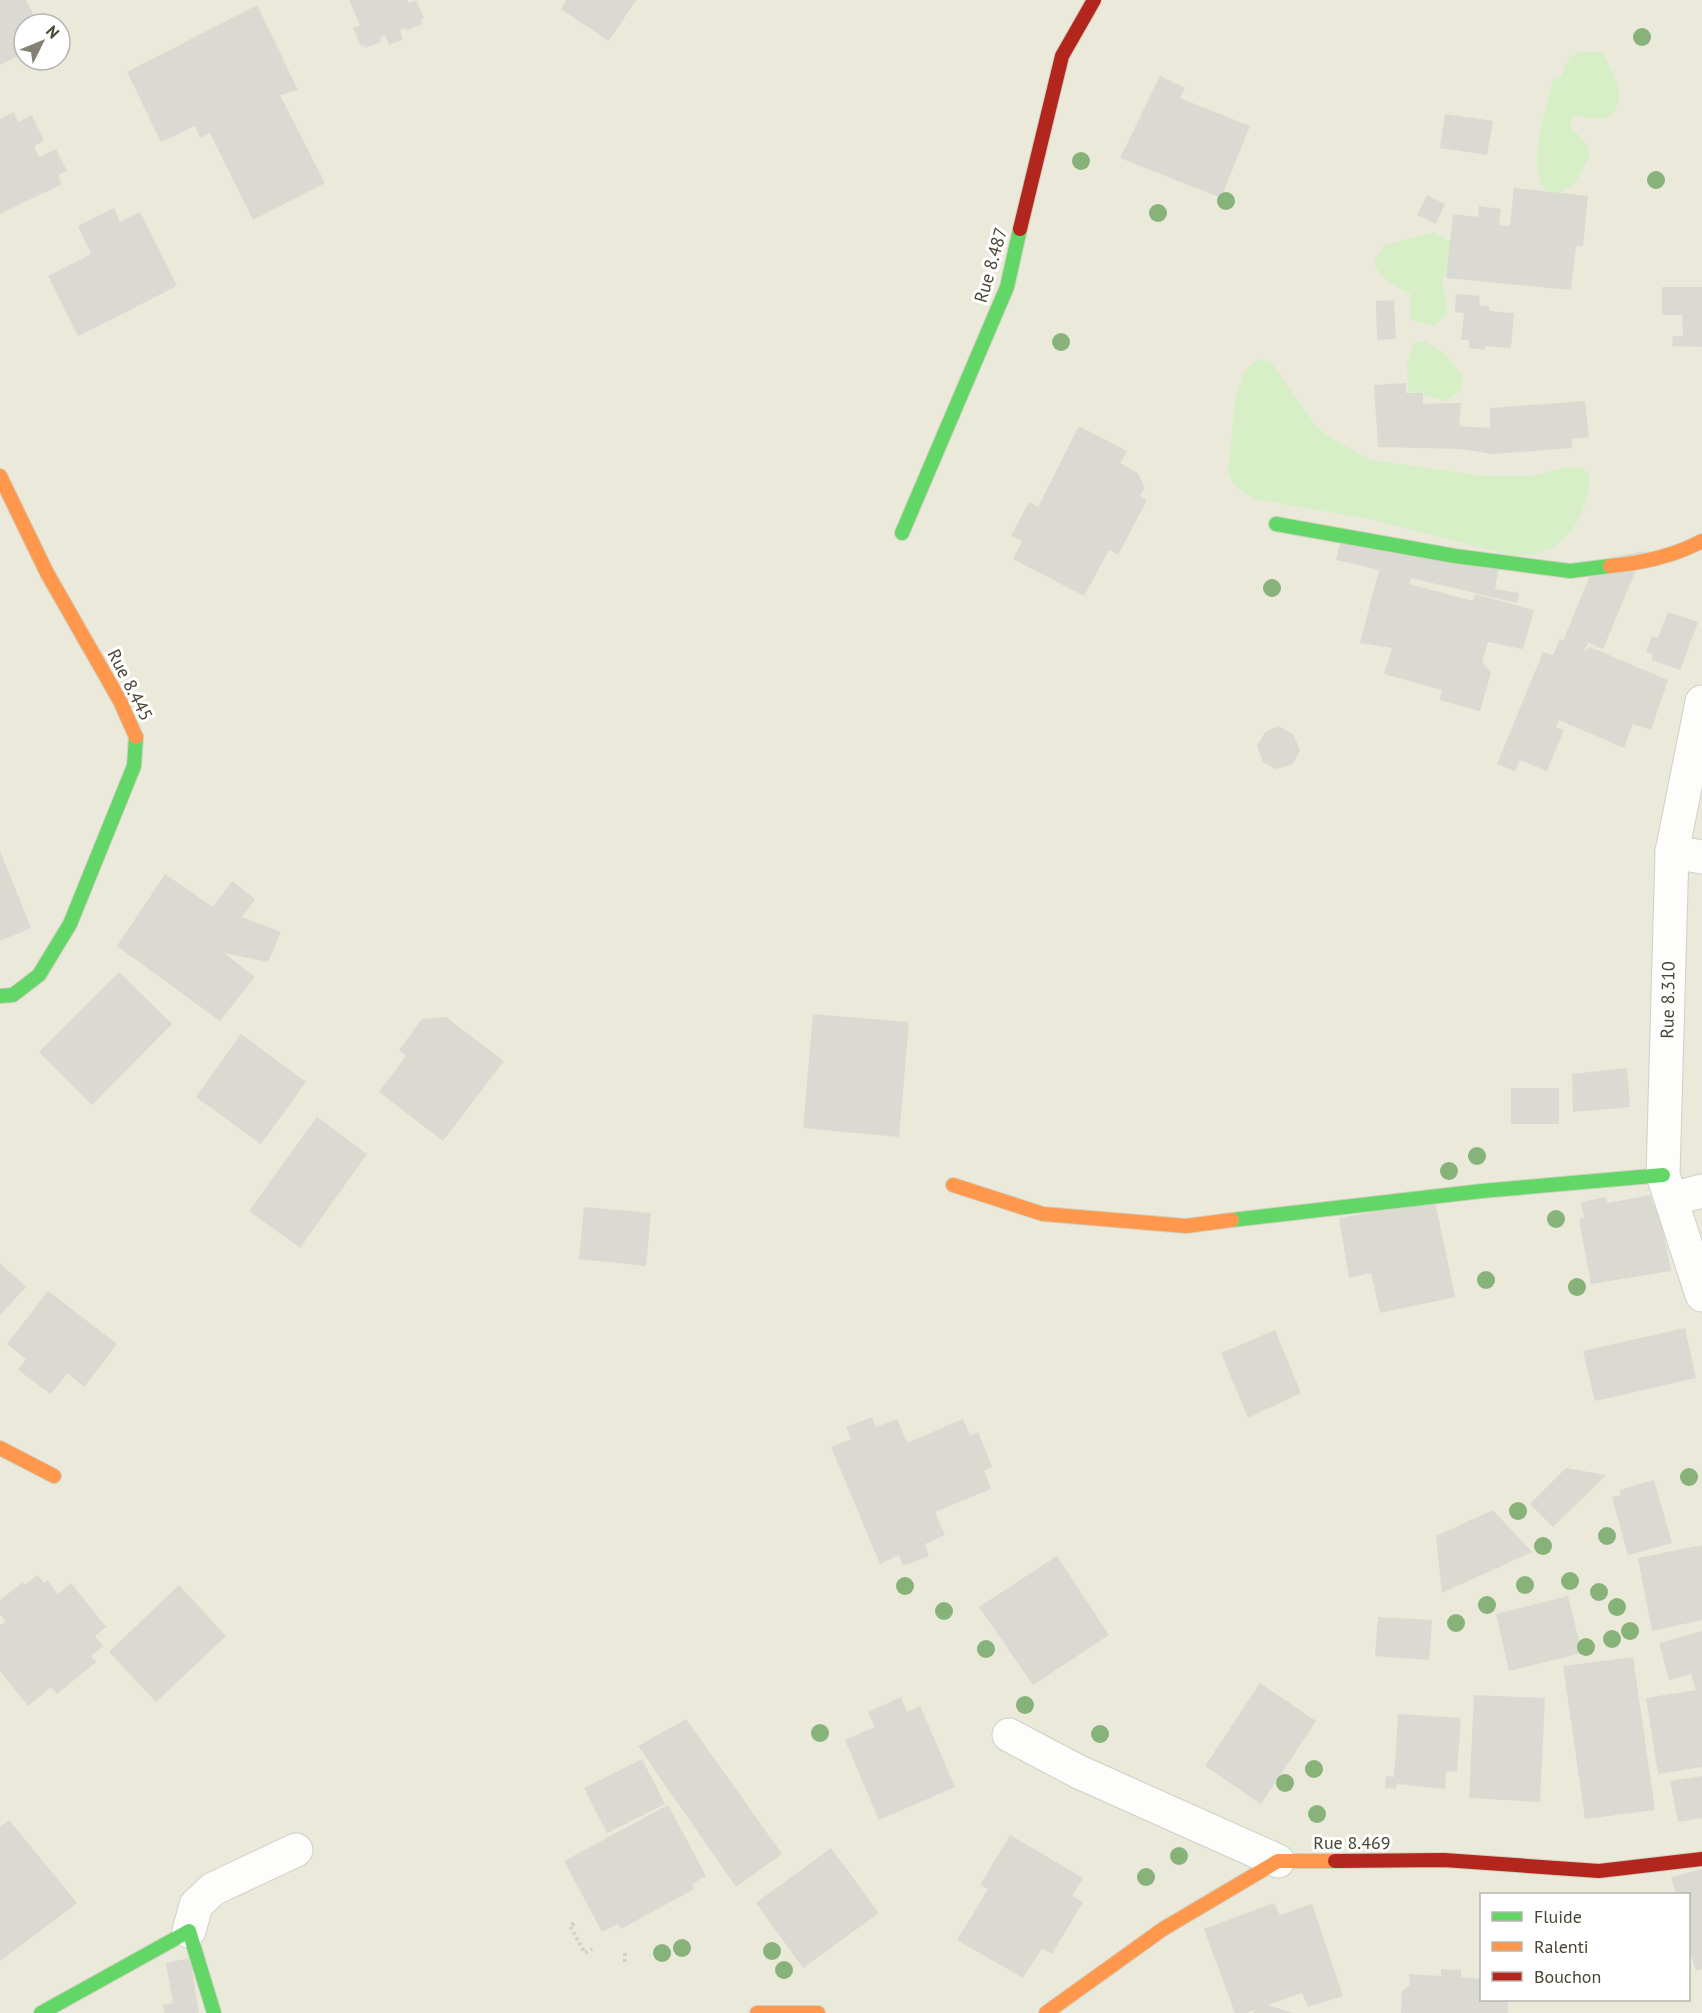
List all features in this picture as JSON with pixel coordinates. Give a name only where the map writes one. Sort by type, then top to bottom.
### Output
[{"type":"street","name":"Rue 8.487","points":[[902,533],[1007,287],[1038,149],[1062,56],[1094,0]]},
{"type":"street","name":"Rue 8.445","points":[[0,476],[47,573],[120,701],[136,735],[134,766],[70,924],[39,975],[13,995],[0,996]]},
{"type":"street","points":[[1276,524],[1455,556],[1570,571],[1639,563],[1689,548],[1702,541]]},
{"type":"street","name":"Rue 8.310","points":[[1702,702],[1687,854],[1679,1188],[1702,1294]]},
{"type":"street","points":[[952,1185],[1043,1214],[1186,1226],[1459,1193],[1679,1188]]},
{"type":"street","points":[[0,1448],[54,1476]]},
{"type":"street","points":[[1009,1735],[1079,1772],[1278,1861]]},
{"type":"street","points":[[214,2013],[189,1931],[196,1905],[213,1889],[296,1850]]},
{"type":"street","name":"Rue 8.469","points":[[1278,1861],[1444,1860],[1599,1871],[1702,1859]]},
{"type":"street","points":[[1046,2013],[1163,1929],[1278,1861]]},
{"type":"street","points":[[41,2013],[189,1931]]},
{"type":"street","points":[[757,2013],[818,2013]]},
{"type":"path","points":[[574,1923],[570,1926],[585,1953],[592,1948]]},
{"type":"path","points":[[625,1953],[625,1965]]},
{"type":"shaded area","points":[[0,0],[1702,0],[1702,2013],[0,2013]]},
{"type":"green space","points":[[1579,52],[1602,52],[1617,82],[1619,98],[1617,106],[1608,118],[1598,119],[1573,115],[1570,126],[1584,141],[1590,155],[1575,183],[1555,196],[1544,188],[1539,175],[1538,143],[1553,80],[1561,77],[1570,57]]},
{"type":"green space","points":[[1433,232],[1459,246],[1459,260],[1442,278],[1448,313],[1434,326],[1410,320],[1410,293],[1384,277],[1374,261],[1385,245]]},
{"type":"green space","points":[[1424,341],[1443,352],[1463,376],[1462,389],[1446,401],[1408,391],[1407,362],[1414,344]]},
{"type":"green space","points":[[1258,359],[1270,361],[1316,426],[1332,439],[1372,460],[1482,476],[1532,476],[1566,467],[1583,468],[1589,474],[1588,493],[1577,522],[1565,538],[1553,547],[1513,556],[1371,519],[1254,499],[1235,486],[1228,473],[1235,400],[1244,372]]},
{"type":"building","points":[[0,0],[26,0],[32,12],[12,12],[12,59],[0,65]]},
{"type":"building","points":[[349,0],[408,0],[409,3],[416,0],[424,18],[420,20],[422,24],[406,31],[405,28],[400,30],[403,39],[389,45],[385,35],[380,38],[381,42],[365,48],[364,45],[361,46],[353,28],[360,25]]},
{"type":"building","points":[[566,0],[636,0],[609,41],[561,9]]},
{"type":"building","points":[[257,5],[298,90],[280,95],[325,183],[253,220],[210,133],[200,138],[195,126],[161,142],[127,72]]},
{"type":"building","points":[[1160,76],[1185,88],[1180,98],[1250,126],[1221,198],[1120,158]]},
{"type":"building","points":[[14,112],[18,122],[32,115],[44,141],[34,146],[39,157],[56,149],[67,171],[58,175],[62,184],[0,214],[0,119]]},
{"type":"building","points":[[1445,114],[1493,121],[1487,155],[1440,148]]},
{"type":"building","points":[[1514,188],[1588,196],[1583,246],[1576,246],[1571,290],[1446,278],[1453,214],[1478,217],[1479,206],[1501,209],[1499,225],[1510,226]]},
{"type":"building","points":[[1427,195],[1445,204],[1436,224],[1417,215]]},
{"type":"building","points":[[114,208],[120,222],[140,212],[177,286],[78,336],[48,276],[91,254],[78,226]]},
{"type":"building","points":[[1662,287],[1702,287],[1702,347],[1672,346],[1673,336],[1683,336],[1682,315],[1662,315]]},
{"type":"building","points":[[1456,294],[1480,296],[1479,305],[1489,306],[1489,311],[1514,313],[1511,348],[1485,346],[1485,350],[1469,348],[1469,340],[1461,340],[1464,313],[1455,312]]},
{"type":"building","points":[[1394,300],[1396,339],[1377,340],[1376,301]]},
{"type":"building","points":[[1406,383],[1406,393],[1423,393],[1423,404],[1461,403],[1459,426],[1490,428],[1490,408],[1585,401],[1589,437],[1572,439],[1572,448],[1493,454],[1460,449],[1378,447],[1374,385]]},
{"type":"building","points":[[1079,426],[1127,451],[1120,463],[1138,473],[1145,488],[1140,496],[1147,500],[1118,555],[1109,550],[1084,596],[1013,559],[1022,541],[1011,536],[1029,502],[1038,507]]},
{"type":"building","points":[[1343,531],[1501,557],[1495,589],[1519,593],[1517,603],[1411,578],[1409,584],[1473,601],[1475,594],[1534,610],[1523,649],[1488,642],[1482,662],[1491,673],[1480,711],[1440,700],[1442,690],[1384,674],[1392,648],[1360,643],[1379,570],[1336,560]]},
{"type":"building","points":[[1644,551],[1603,649],[1588,642],[1584,652],[1590,647],[1668,680],[1651,730],[1633,724],[1624,748],[1559,720],[1556,727],[1564,730],[1547,771],[1520,760],[1515,771],[1497,764],[1543,652],[1553,655],[1560,639],[1563,641],[1596,560]]},
{"type":"building","points":[[1668,612],[1698,622],[1680,670],[1651,660],[1653,654],[1646,652],[1652,636],[1658,638]]},
{"type":"building","points":[[1278,726],[1293,734],[1300,750],[1293,764],[1276,769],[1263,762],[1257,746],[1265,732]]},
{"type":"building","points":[[0,851],[31,928],[0,941]]},
{"type":"building","points":[[165,874],[213,907],[232,881],[255,899],[242,917],[281,932],[268,962],[224,953],[255,977],[220,1021],[117,946]]},
{"type":"building","points":[[119,972],[172,1024],[92,1105],[39,1052]]},
{"type":"building","points":[[813,1014],[909,1022],[899,1137],[803,1128]]},
{"type":"building","points":[[446,1017],[504,1061],[443,1141],[379,1092],[406,1056],[399,1050],[422,1019]]},
{"type":"building","points":[[241,1034],[306,1082],[261,1144],[196,1097]]},
{"type":"building","points":[[1627,1068],[1630,1107],[1573,1112],[1572,1074]]},
{"type":"building","points":[[1511,1088],[1559,1088],[1559,1124],[1511,1124]]},
{"type":"building","points":[[317,1117],[367,1154],[300,1248],[249,1211]]},
{"type":"building","points":[[1651,1195],[1653,1205],[1658,1204],[1671,1271],[1591,1284],[1579,1219],[1584,1217],[1581,1202],[1606,1197],[1607,1203]]},
{"type":"building","points":[[1435,1201],[1455,1297],[1380,1313],[1371,1273],[1349,1278],[1339,1218]]},
{"type":"building","points":[[584,1207],[651,1213],[646,1266],[579,1259]]},
{"type":"building","points":[[0,1263],[26,1287],[0,1315]]},
{"type":"building","points":[[48,1291],[117,1344],[84,1387],[67,1373],[51,1394],[18,1370],[26,1359],[7,1344]]},
{"type":"building","points":[[1685,1328],[1696,1378],[1595,1401],[1583,1351]]},
{"type":"building","points":[[1275,1330],[1301,1393],[1248,1418],[1221,1353]]},
{"type":"building","points":[[872,1417],[876,1427],[897,1419],[907,1443],[963,1419],[970,1436],[978,1432],[992,1467],[984,1471],[991,1489],[935,1512],[945,1535],[925,1544],[929,1556],[903,1566],[899,1555],[880,1564],[831,1447],[851,1439],[846,1427]]},
{"type":"building","points":[[1566,1468],[1606,1475],[1553,1527],[1530,1504]]},
{"type":"building","points":[[1654,1480],[1672,1543],[1628,1555],[1612,1497],[1621,1495],[1619,1490]]},
{"type":"building","points":[[1493,1510],[1532,1552],[1442,1593],[1436,1536]]},
{"type":"building","points":[[1702,1545],[1702,1620],[1652,1631],[1638,1558]]},
{"type":"building","points":[[1057,1556],[1109,1635],[1033,1685],[979,1607]]},
{"type":"building","points":[[37,1575],[44,1583],[47,1580],[58,1594],[71,1583],[106,1627],[95,1636],[103,1646],[91,1656],[96,1662],[57,1694],[51,1687],[28,1706],[0,1671],[0,1625],[6,1621],[0,1615],[0,1600],[23,1582],[25,1585]]},
{"type":"building","points":[[179,1585],[226,1636],[156,1702],[109,1652]]},
{"type":"building","points":[[1568,1596],[1582,1653],[1509,1671],[1496,1614]]},
{"type":"building","points":[[1378,1617],[1432,1620],[1429,1660],[1375,1656]]},
{"type":"building","points":[[1702,1631],[1702,1767],[1658,1774],[1646,1698],[1696,1690],[1691,1674],[1669,1680],[1659,1643]]},
{"type":"building","points":[[1633,1657],[1655,1810],[1585,1819],[1563,1666]]},
{"type":"building","points":[[1260,1683],[1316,1721],[1261,1804],[1205,1766]]},
{"type":"building","points":[[1474,1695],[1545,1698],[1540,1802],[1469,1798]]},
{"type":"building","points":[[901,1697],[907,1712],[920,1706],[955,1787],[879,1820],[845,1740],[875,1727],[868,1712]]},
{"type":"building","points":[[1398,1714],[1461,1718],[1457,1772],[1446,1771],[1445,1789],[1397,1784],[1396,1789],[1385,1788],[1386,1776],[1394,1777]]},
{"type":"building","points":[[686,1719],[782,1854],[736,1887],[638,1746]]},
{"type":"building","points":[[642,1759],[665,1804],[607,1833],[584,1788]]},
{"type":"building","points":[[1702,1776],[1702,1818],[1678,1822],[1670,1781]]},
{"type":"building","points":[[668,1805],[706,1876],[692,1884],[694,1889],[621,1929],[618,1924],[602,1932],[564,1861]]},
{"type":"building","points":[[9,1820],[77,1903],[0,1961],[0,1827]]},
{"type":"building","points":[[1010,1835],[1083,1878],[1072,1896],[1083,1902],[1052,1954],[1042,1948],[1023,1978],[957,1940],[988,1889],[980,1885]]},
{"type":"building","points":[[831,1848],[879,1913],[803,1968],[756,1903]]},
{"type":"building","points":[[1702,1869],[1702,1969],[1696,1971],[1690,1951],[1690,1893],[1676,1893],[1671,1877]]},
{"type":"building","points":[[1274,1903],[1280,1915],[1312,1904],[1343,1996],[1308,2007],[1302,1993],[1268,2005],[1293,2013],[1253,2013],[1254,2010],[1247,2013],[1235,2013],[1204,1929]]},
{"type":"building","points":[[190,1958],[199,2013],[164,2013],[163,2005],[173,2003],[166,1963]]},
{"type":"building","points":[[1441,1969],[1461,1970],[1461,1977],[1480,1979],[1480,2001],[1508,2001],[1508,2013],[1401,2013],[1402,1991],[1410,1985],[1409,1974],[1441,1976]]},
{"type":"traffic: fast","points":[[902,533],[1007,287],[1020,229]]},
{"type":"traffic: fast","points":[[1276,524],[1455,556],[1570,571],[1610,566]]},
{"type":"traffic: fast","points":[[0,996],[13,995],[39,975],[70,924],[134,766],[136,737]]},
{"type":"traffic: fast","points":[[1232,1220],[1482,1191],[1663,1175]]},
{"type":"traffic: fast","points":[[41,2013],[189,1931],[214,2013]]},
{"type":"traffic: slow","points":[[0,476],[47,573],[120,701],[136,737]]},
{"type":"traffic: slow","points":[[1610,566],[1658,558],[1702,541]]},
{"type":"traffic: slow","points":[[953,1185],[1043,1214],[1186,1226],[1232,1220]]},
{"type":"traffic: slow","points":[[0,1448],[54,1476]]},
{"type":"traffic: slow","points":[[1046,2013],[1163,1929],[1278,1861],[1335,1861]]},
{"type":"traffic: slow","points":[[757,2013],[818,2013]]},
{"type":"traffic: jam","points":[[1020,229],[1062,56],[1094,0]]},
{"type":"traffic: jam","points":[[1335,1861],[1444,1860],[1599,1871],[1702,1859]]}]
